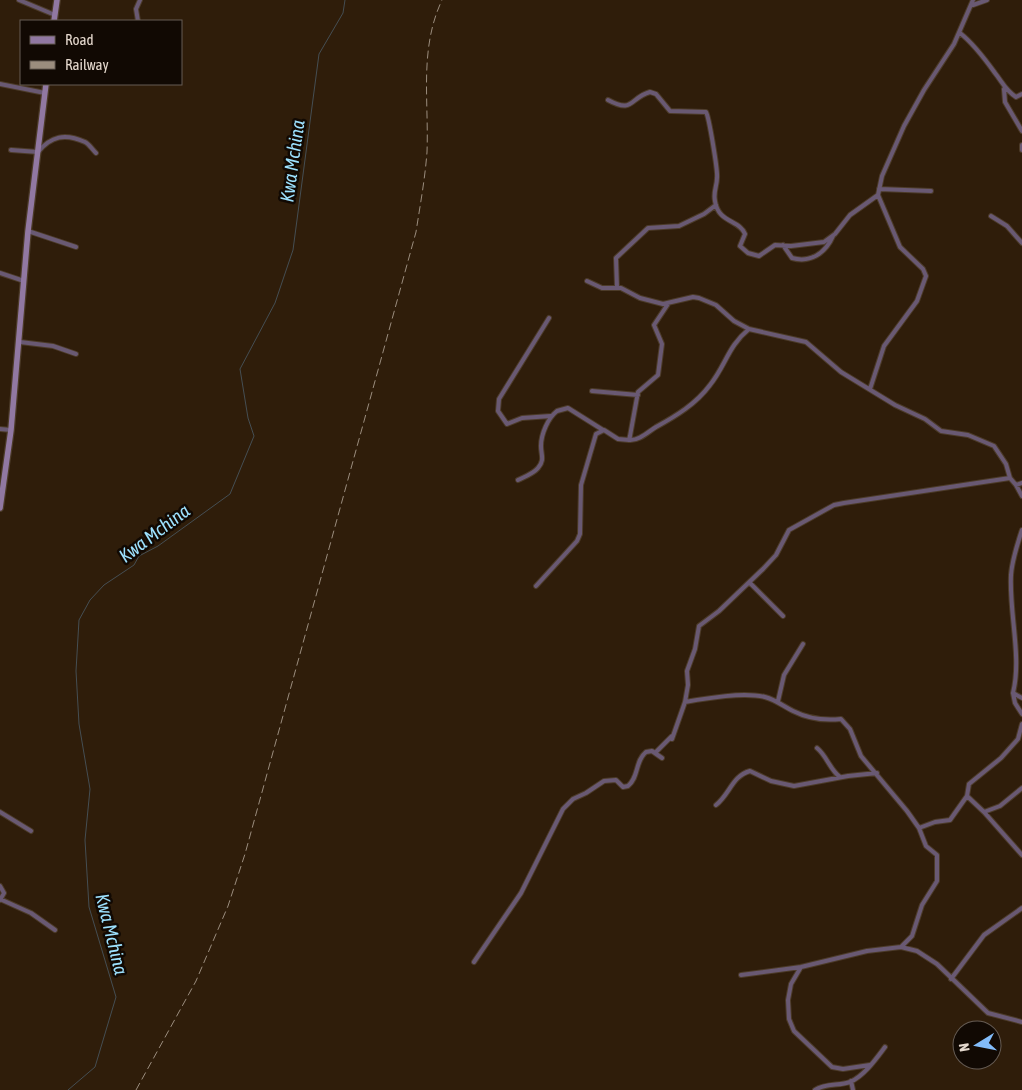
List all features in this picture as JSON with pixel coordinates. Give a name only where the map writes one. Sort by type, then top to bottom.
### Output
[{"type":"street","points":[[19,0],[55,18],[57,0]]},
{"type":"street","points":[[138,20],[136,9],[140,0]]},
{"type":"street","points":[[870,389],[884,346],[917,301],[926,276],[923,269],[900,247],[878,195],[879,189],[904,126],[924,90],[960,34],[973,3],[986,0]]},
{"type":"street","points":[[960,34],[969,41],[996,74],[1004,89],[1005,102],[1022,131]]},
{"type":"street","points":[[0,84],[45,93]]},
{"type":"street","points":[[0,508],[11,430],[28,231],[46,85]]},
{"type":"street","points":[[1004,89],[1016,96]]},
{"type":"street","points":[[608,100],[621,107],[650,92],[656,94],[670,111],[706,112],[710,123],[718,176],[714,187],[716,206],[721,215],[743,229],[745,234],[740,246],[748,253],[759,256],[775,245],[824,242],[835,234]]},
{"type":"street","points":[[1005,102],[1022,94]]},
{"type":"street","points":[[38,152],[50,139],[60,137],[85,142],[96,153]]},
{"type":"street","points":[[1022,145],[1022,150]]},
{"type":"street","points":[[11,150],[38,152]]},
{"type":"street","points":[[879,189],[931,191]]},
{"type":"street","points":[[783,246],[792,258],[814,258],[820,255],[850,215],[878,195]]},
{"type":"street","points":[[617,288],[616,258],[643,230],[654,227],[678,226],[716,206]]},
{"type":"street","points":[[992,216],[1007,226],[1022,243]]},
{"type":"street","points":[[28,231],[76,248]]},
{"type":"street","points":[[0,273],[24,281]]},
{"type":"street","points":[[587,281],[602,288],[627,290],[640,298],[668,304],[693,296],[716,304],[734,322],[749,329],[806,342],[814,347],[834,367],[925,419],[942,431],[968,435],[994,446],[1006,464],[1010,478],[1022,496]]},
{"type":"street","points":[[629,440],[641,388],[658,375],[662,344],[654,325],[658,316],[668,304]]},
{"type":"street","points":[[549,318],[509,380],[498,406],[500,415],[507,424],[522,418],[551,416]]},
{"type":"street","points":[[518,480],[540,466],[543,458],[542,444],[551,416],[559,409],[568,408],[603,430],[610,432],[618,439],[629,440],[638,438],[677,416],[694,402],[709,387],[720,371],[729,350],[749,329]]},
{"type":"street","points":[[20,342],[54,346],[76,354]]},
{"type":"street","points":[[592,391],[638,395]]},
{"type":"street","points":[[0,429],[11,430]]},
{"type":"street","points":[[536,586],[577,541],[581,525],[581,482],[594,437],[603,430]]},
{"type":"street","points":[[655,753],[672,737],[685,702],[688,685],[687,671],[694,652],[699,626],[750,583],[776,555],[789,530],[834,505],[1010,478]]},
{"type":"street","points":[[1016,485],[1022,483]]},
{"type":"street","points":[[1022,530],[1011,576],[1019,634],[1020,661],[1017,684],[1012,693],[1015,703],[1022,714]]},
{"type":"street","points":[[750,583],[783,616]]},
{"type":"street","points":[[778,702],[784,675],[803,644]]},
{"type":"street","points":[[1012,693],[1022,698]]},
{"type":"street","points":[[685,702],[762,696],[778,702],[798,714],[822,721],[841,719],[853,733],[861,756],[877,773],[919,828],[926,846],[937,855],[937,881],[922,905],[912,936],[901,947]]},
{"type":"street","points":[[919,828],[935,822],[950,820],[967,796],[969,784],[1001,758],[1018,739],[1022,724]]},
{"type":"street","points":[[817,748],[827,758],[834,773],[840,777]]},
{"type":"street","points":[[474,962],[521,893],[567,804],[604,781],[616,780],[623,787],[628,786],[634,780],[642,755],[649,750],[662,758]]},
{"type":"street","points":[[716,805],[728,793],[739,775],[750,771],[771,781],[794,786],[840,777],[877,773]]},
{"type":"street","points":[[984,812],[1000,806],[1022,788]]},
{"type":"street","points":[[967,796],[984,812],[1022,855]]},
{"type":"street","points":[[0,812],[31,831]]},
{"type":"street","points":[[0,886],[4,893],[0,900],[31,913],[55,930]]},
{"type":"street","points":[[951,979],[984,935],[1022,908]]},
{"type":"street","points":[[741,975],[800,967],[867,951],[901,947],[917,951],[927,957],[988,1013],[1022,1022]]},
{"type":"street","points":[[800,967],[791,984],[788,1000],[789,1019],[794,1031],[832,1067],[843,1069],[870,1065]]},
{"type":"street","points":[[815,1090],[820,1087],[851,1082],[870,1065],[884,1047]]},
{"type":"street","points":[[851,1082],[853,1090]]},
{"type":"waterway","name":"Kwa Mchina","points":[[68,1090],[95,1067],[116,997],[89,907],[85,840],[90,789],[79,724],[76,671],[79,620],[90,600],[104,585],[134,565],[139,556],[158,546],[230,494],[254,436],[248,418],[240,369],[275,303],[293,250],[319,54],[343,13],[345,0]]},
{"type":"railway","points":[[136,1090],[196,981],[228,906],[245,854],[416,232],[427,152],[427,75],[430,37],[442,0]]}]
